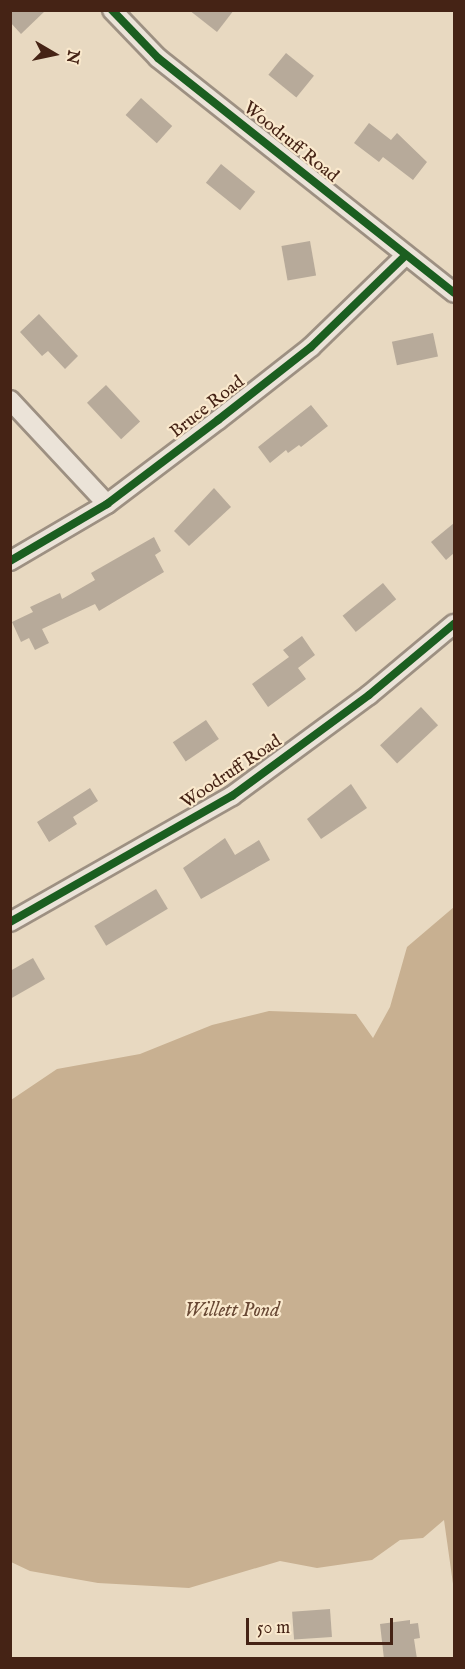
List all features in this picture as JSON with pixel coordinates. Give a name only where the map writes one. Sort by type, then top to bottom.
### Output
[{"type":"street","name":"Woodruff Road","points":[[112,10],[158,58],[454,293]]},
{"type":"street","name":"Bruce Road","points":[[10,561],[107,504],[311,347],[406,255]]},
{"type":"street","points":[[10,400],[107,504]]},
{"type":"street","name":"Woodruff Road","points":[[10,922],[232,796],[369,695],[454,624]]},
{"type":"water","name":"Willett Pond","points":[[454,907],[454,1591],[444,1520],[423,1538],[400,1540],[372,1560],[317,1568],[280,1561],[189,1588],[98,1583],[30,1571],[11,1562],[11,1100],[57,1069],[140,1054],[212,1025],[269,1011],[356,1014],[373,1038],[390,1007],[407,947]]},
{"type":"building","points":[[10,10],[46,10],[21,34],[10,22]]},
{"type":"building","points":[[189,10],[234,10],[217,32]]},
{"type":"building","points":[[286,53],[314,76],[296,97],[268,75]]},
{"type":"building","points":[[141,98],[172,126],[157,143],[126,115]]},
{"type":"building","points":[[369,123],[391,140],[397,133],[427,162],[413,180],[383,157],[379,162],[354,143]]},
{"type":"building","points":[[221,164],[255,192],[240,210],[206,183]]},
{"type":"building","points":[[310,241],[316,275],[288,281],[281,246]]},
{"type":"building","points":[[39,314],[78,356],[65,369],[48,351],[42,356],[20,332]]},
{"type":"building","points":[[433,333],[438,356],[397,365],[392,342]]},
{"type":"building","points":[[106,385],[140,422],[121,439],[87,403]]},
{"type":"building","points":[[311,405],[328,426],[301,447],[299,445],[288,453],[286,450],[270,463],[258,447]]},
{"type":"building","points":[[214,488],[231,507],[189,546],[174,531]]},
{"type":"building","points":[[454,523],[454,553],[446,560],[431,542]]},
{"type":"building","points":[[154,537],[161,551],[155,555],[164,572],[99,611],[95,604],[42,629],[49,643],[35,650],[29,638],[21,642],[12,622],[33,612],[30,607],[60,593],[62,599],[95,580],[91,573]]},
{"type":"building","points":[[383,583],[396,599],[356,632],[343,616]]},
{"type":"building","points":[[302,636],[315,655],[298,668],[306,679],[268,707],[252,684],[289,657],[283,650]]},
{"type":"building","points":[[421,707],[438,725],[397,763],[380,745]]},
{"type":"building","points":[[206,720],[219,739],[186,761],[173,742]]},
{"type":"building","points":[[351,784],[367,808],[321,839],[307,819]]},
{"type":"building","points":[[90,788],[98,801],[73,817],[77,824],[49,842],[37,822]]},
{"type":"building","points":[[225,838],[235,855],[259,840],[270,860],[201,899],[183,868]]},
{"type":"building","points":[[156,889],[168,909],[106,946],[94,926]]},
{"type":"building","points":[[33,958],[45,979],[10,999],[10,971]]},
{"type":"building","points":[[330,1609],[332,1637],[294,1640],[292,1612]]},
{"type":"building","points":[[410,1620],[410,1624],[418,1623],[420,1638],[414,1639],[417,1659],[384,1659],[380,1624]]},
{"type":"cycle path","points":[[112,10],[158,58],[454,293]]},
{"type":"cycle path","points":[[10,561],[107,504],[218,420],[311,347],[406,255]]},
{"type":"cycle path","points":[[10,922],[232,796],[369,695],[454,624]]}]
